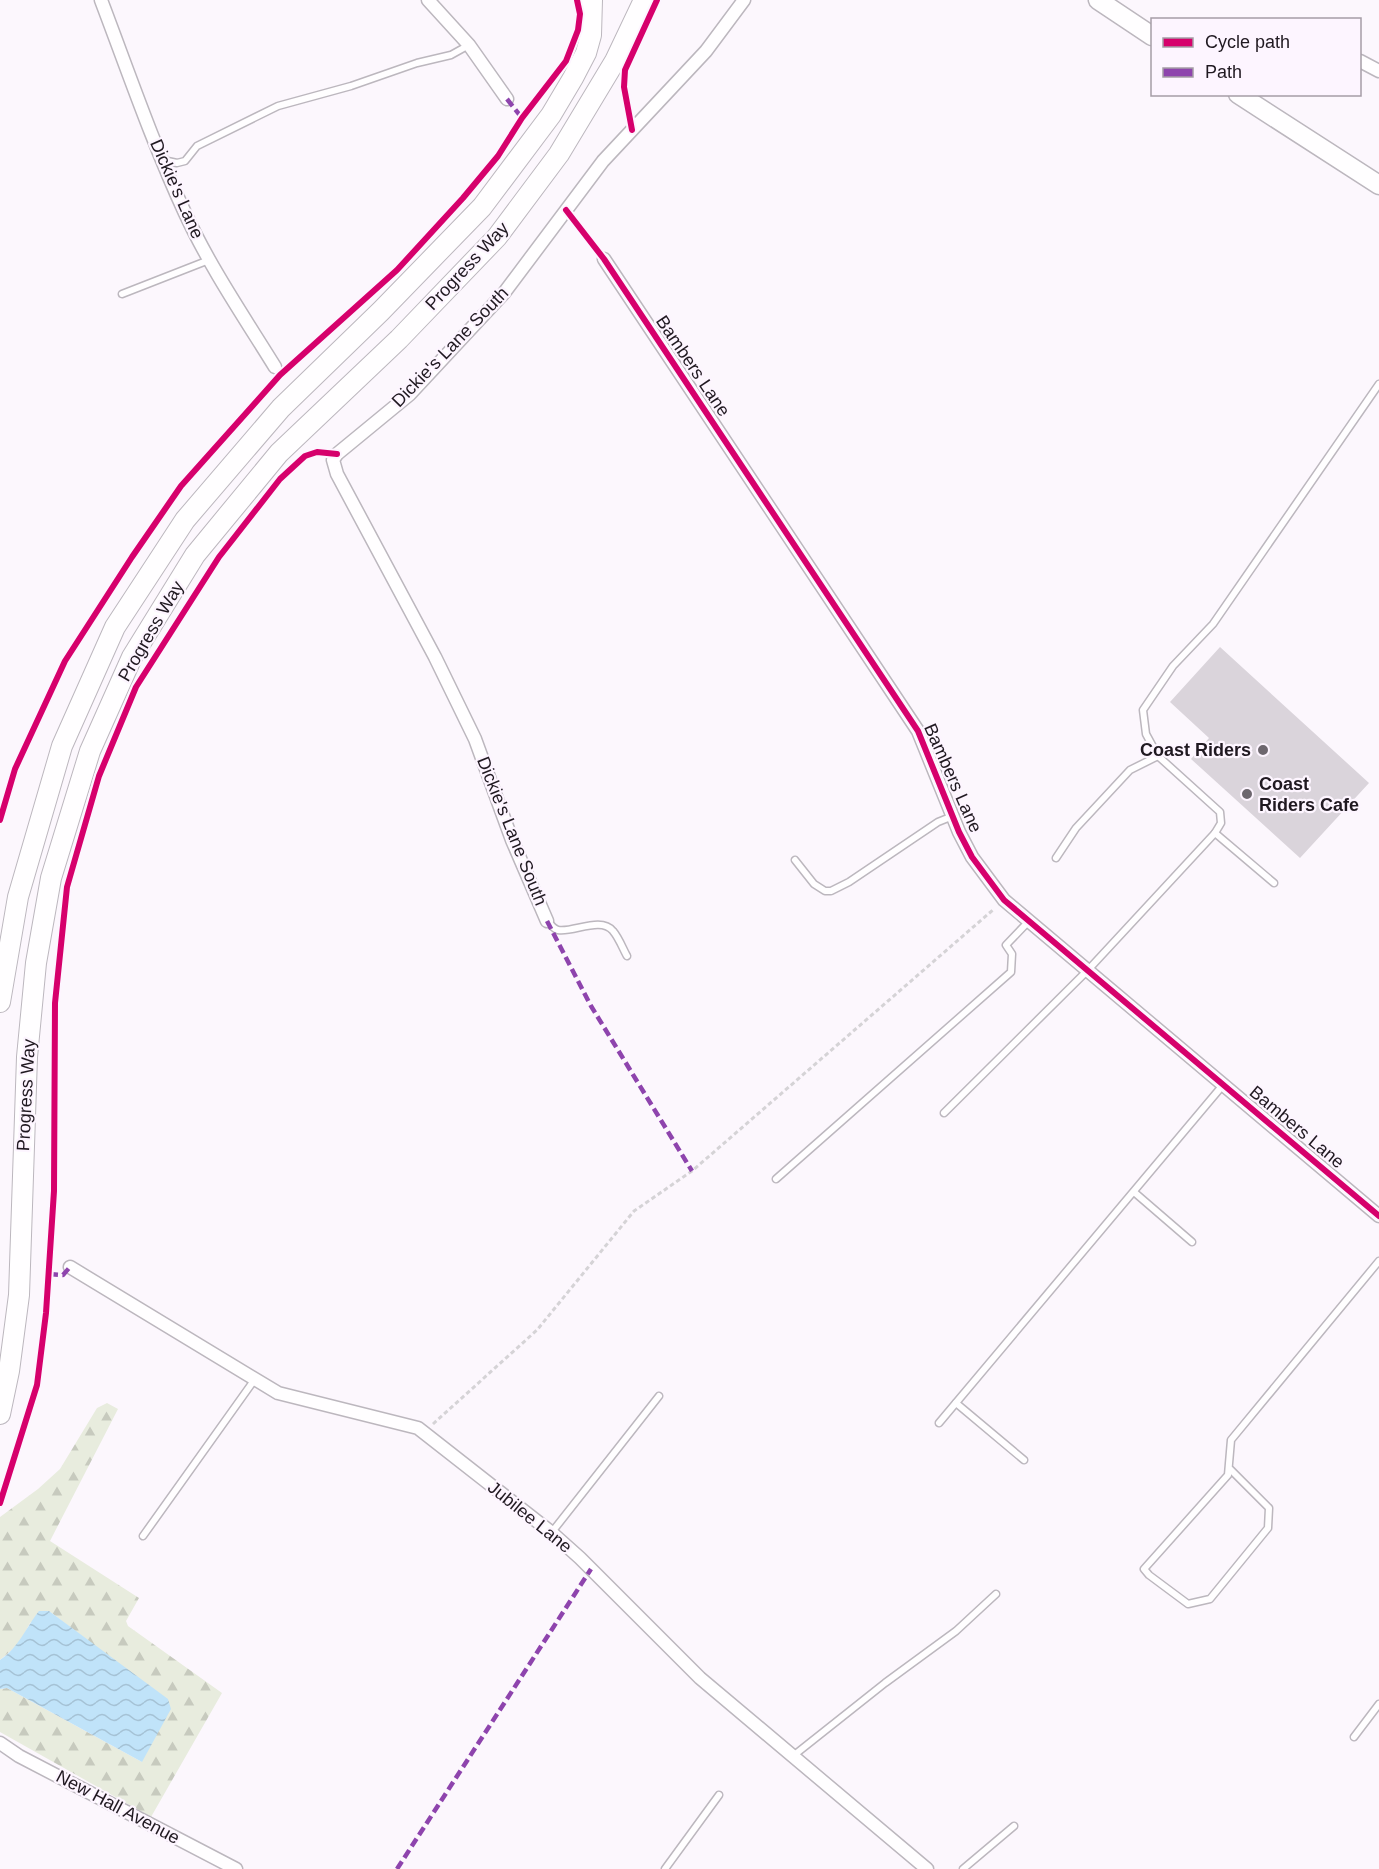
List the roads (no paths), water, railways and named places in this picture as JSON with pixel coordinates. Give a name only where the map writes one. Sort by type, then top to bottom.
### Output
[{"type":"main road","name":"Progress Way","points":[[0,1002],[18,897],[62,746],[116,627],[185,520],[281,408],[381,311],[482,207],[551,116],[586,53],[593,19],[592,0]]},
{"type":"main road","name":"Progress Way","points":[[0,1414],[9,1371],[19,1295],[27,1057],[36,963],[51,878],[90,750],[132,657],[195,555],[279,453],[399,339],[497,237],[559,154],[615,61],[644,0]]},
{"type":"street","name":"Dickie's Lane","points":[[101,0],[185,212],[209,260],[275,367]]},
{"type":"street","points":[[428,0],[469,45],[507,99]]},
{"type":"street","name":"Dickie's Lane South","points":[[547,921],[512,840],[475,739],[435,657],[337,474],[333,460],[337,454],[410,394],[504,292],[603,161],[706,51],[744,0]]},
{"type":"street","points":[[1098,0],[1151,35]]},
{"type":"street","points":[[1361,62],[1379,71]]},
{"type":"street","points":[[1241,96],[1379,185]]},
{"type":"street","name":"Bambers Lane","points":[[604,259],[918,731],[952,816],[972,857],[1004,900],[1379,1216]]},
{"type":"street","name":"Jubilee Lane","points":[[70,1267],[278,1393],[418,1428],[424,1432],[552,1533],[700,1678],[927,1869]]},
{"type":"street","name":"New Hall Avenue","points":[[0,1743],[19,1756],[236,1869]]},
{"type":"lane","points":[[163,159],[177,163],[185,161],[196,146],[278,106],[351,86],[417,63],[451,55],[469,45]]},
{"type":"lane","points":[[122,294],[209,260]]},
{"type":"lane","points":[[944,1113],[1088,970],[1221,824],[1220,812],[1158,756],[1146,734],[1143,710],[1173,666],[1213,624],[1379,384]]},
{"type":"lane","points":[[1056,858],[1076,828],[1130,770],[1158,756]]},
{"type":"lane","points":[[795,860],[814,884],[825,891],[831,891],[849,882],[938,822],[952,816]]},
{"type":"lane","points":[[1215,833],[1274,883]]},
{"type":"lane","points":[[547,921],[559,930],[588,926],[609,927],[614,931],[627,956]]},
{"type":"lane","points":[[776,1179],[1011,972],[1011,954],[1006,945],[1029,921]]},
{"type":"lane","points":[[939,1424],[1224,1085]]},
{"type":"lane","points":[[1134,1192],[1192,1242]]},
{"type":"lane","points":[[1229,1467],[1269,1508],[1268,1528],[1210,1599],[1188,1604],[1144,1569],[1228,1475],[1231,1440],[1379,1261]]},
{"type":"lane","points":[[143,1536],[255,1379]]},
{"type":"lane","points":[[552,1533],[659,1395]]},
{"type":"lane","points":[[956,1403],[1024,1460]]},
{"type":"lane","points":[[792,1756],[956,1631],[996,1594]]},
{"type":"lane","points":[[1354,1737],[1379,1704]]},
{"type":"lane","points":[[665,1869],[718,1795]]},
{"type":"lane","points":[[963,1869],[1014,1826]]},
{"type":"water","points":[[39,1611],[49,1611],[168,1699],[171,1709],[142,1762],[7,1688],[0,1689],[0,1660],[17,1644]]},
{"type":"place","name":"Coast Riders","points":[[1263,750]]},
{"type":"place","name":"Coast Riders Cafe","points":[[1247,794]]}]
